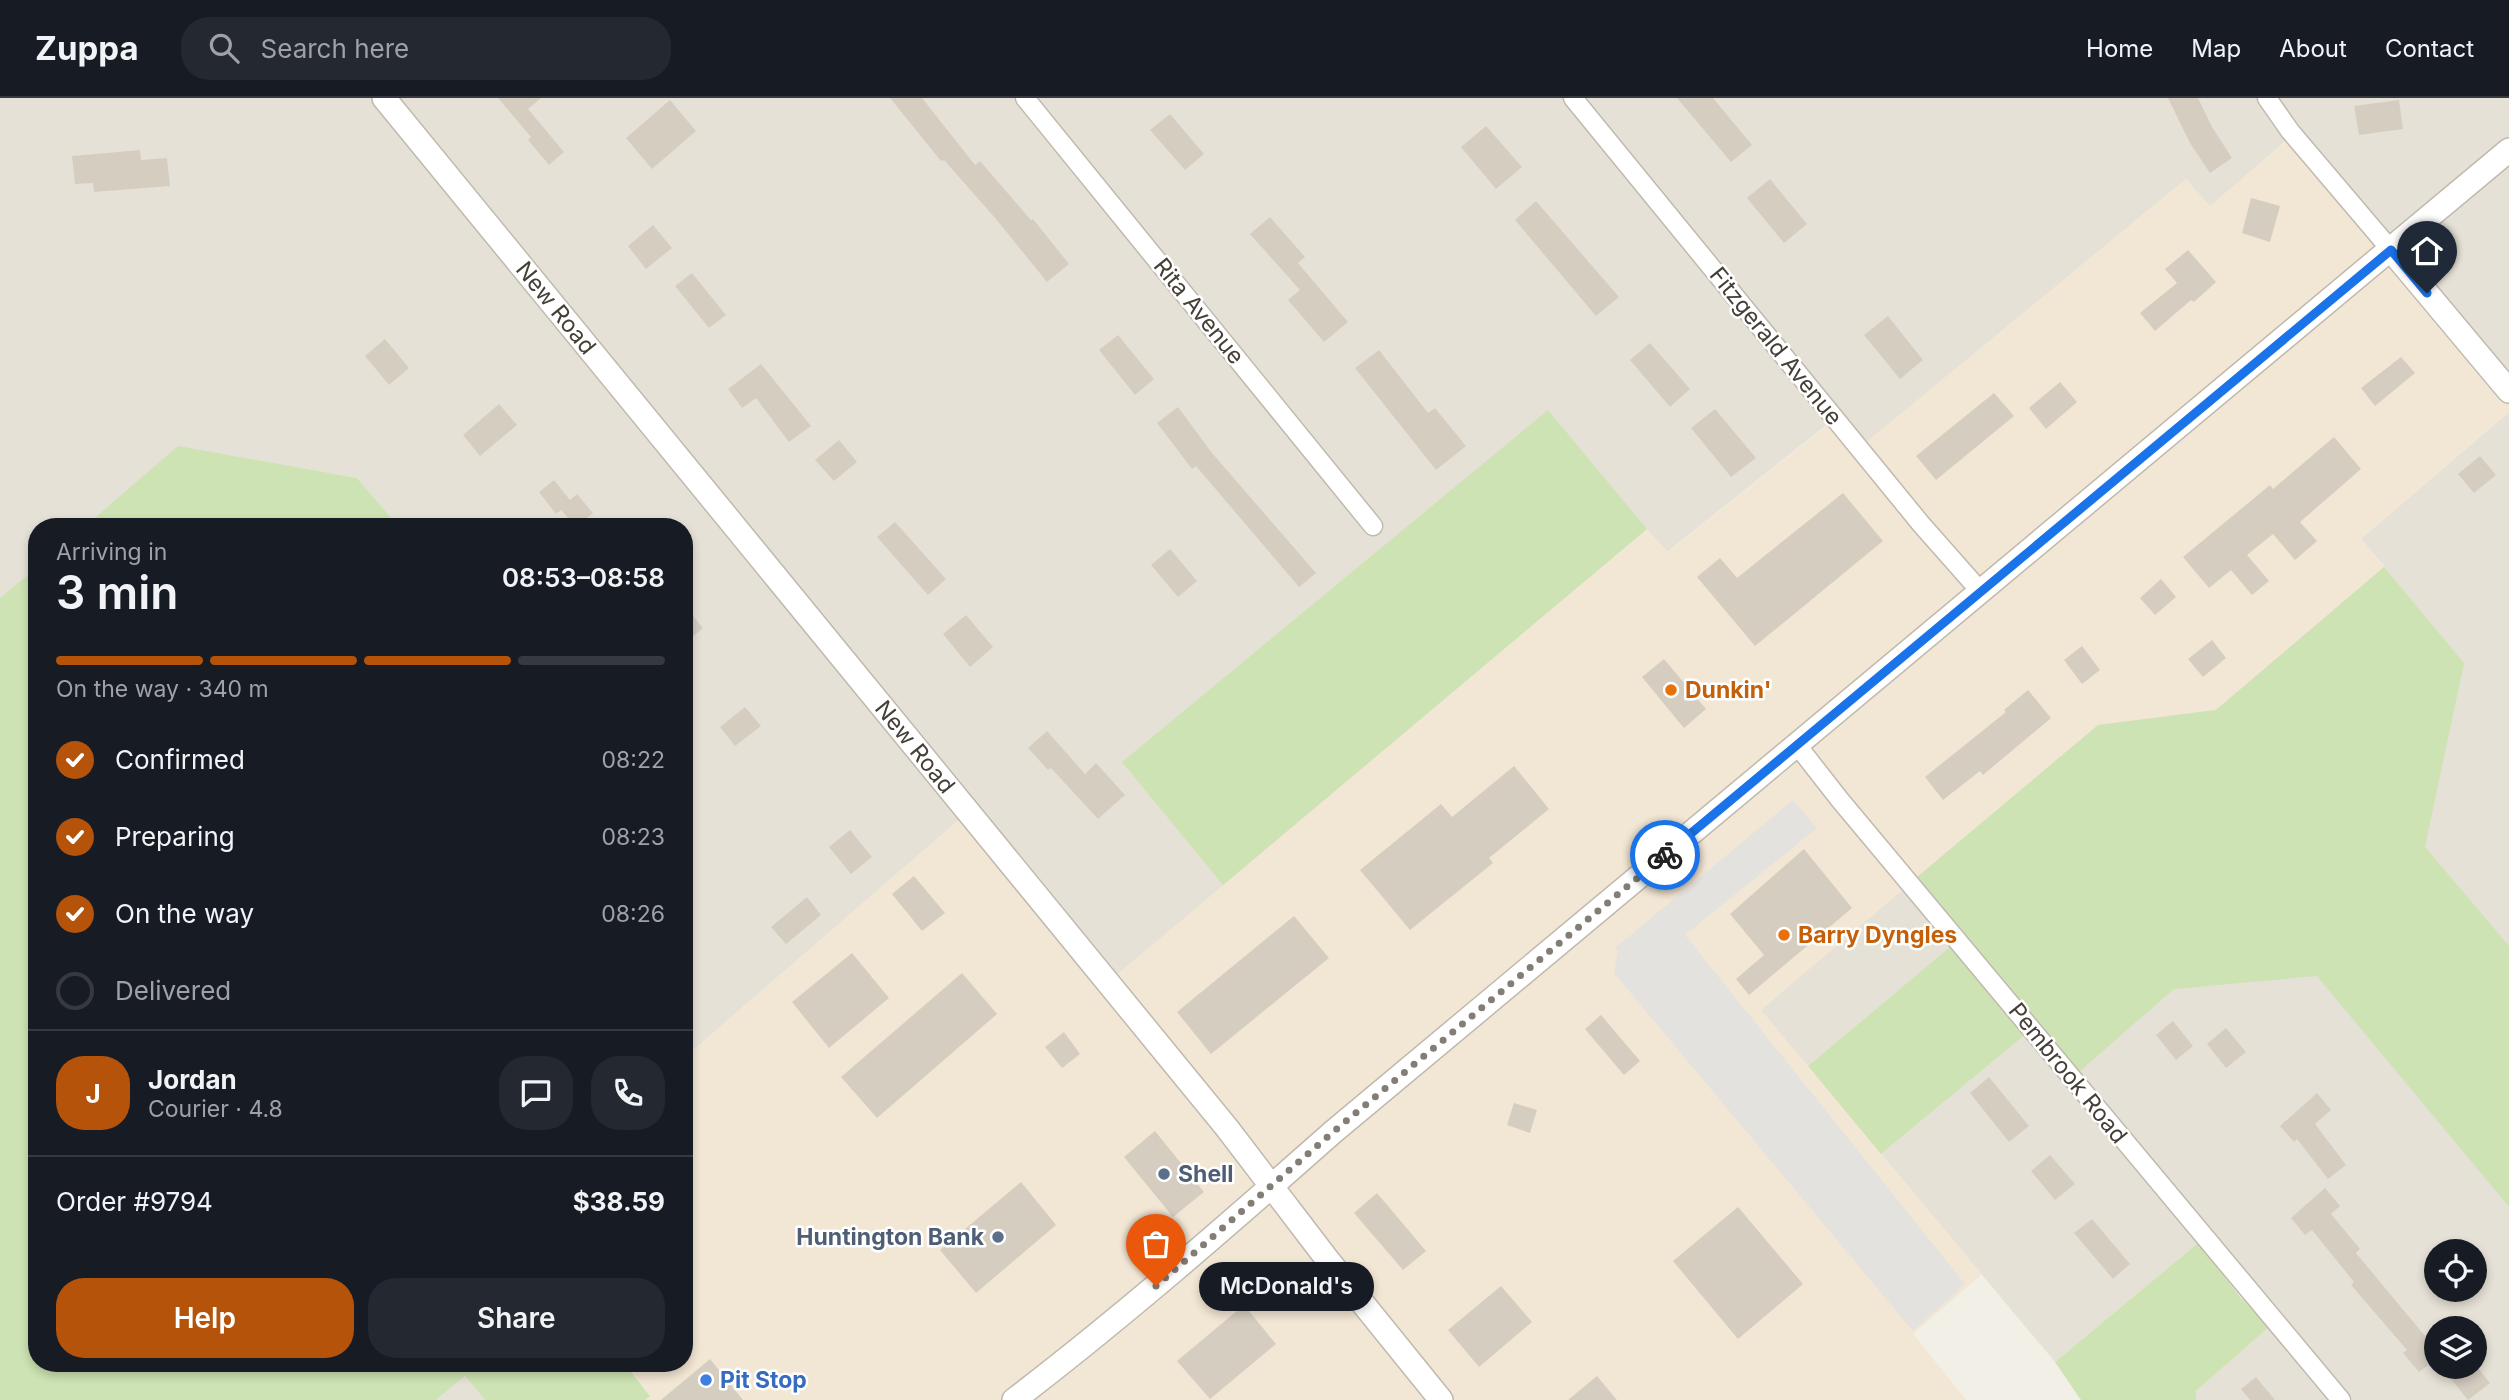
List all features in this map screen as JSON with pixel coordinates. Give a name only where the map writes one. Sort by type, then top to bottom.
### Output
[{"type":"street","name":"New Road","points":[[384,98],[1220,1119],[1327,1259],[1441,1400]]},
{"type":"street","name":"Rita Avenue","points":[[1025,98],[1373,526]]},
{"type":"street","name":"Fitzgerald Avenue","points":[[1573,98],[1921,524],[1981,592]]},
{"type":"street","points":[[2267,98],[2290,131],[2509,391]]},
{"type":"street","points":[[1014,1400],[1096,1337],[1333,1132],[2509,150]]},
{"type":"street","name":"Pembrook Road","points":[[1797,745],[2341,1400]]},
{"type":"shaded area","points":[[0,98],[2509,98],[2509,391],[2292,135],[2210,207],[2186,179],[1859,449],[1834,419],[1667,552],[1647,529],[1108,983],[968,812],[693,1050],[693,518],[391,518],[357,478],[178,447],[95,518],[28,518],[28,575],[0,598]]},
{"type":"shaded area","points":[[2293,135],[2509,391],[2509,412],[2361,539],[2384,567],[2216,710],[2098,725],[1761,1010],[1982,1274],[1913,1334],[1966,1400],[645,1400],[650,1395],[631,1372],[693,1372],[693,1050],[968,812],[1108,982],[1647,529],[1668,552],[1835,419],[1859,448],[2186,179],[2210,206]]},
{"type":"shaded area","points":[[2509,412],[2509,1400],[2196,1400],[2196,1391],[2275,1321],[2204,1238],[2055,1362],[1881,1154],[2032,1029],[1958,940],[1808,1066],[1760,1010],[2098,725],[2384,566],[2361,539]]},
{"type":"shaded area","points":[[1793,800],[1817,828],[1685,935],[1965,1284],[1913,1331],[1614,973],[1618,951],[1615,948]]},
{"type":"shaded area","points":[[465,1376],[485,1400],[436,1400]]},
{"type":"green space","points":[[1548,410],[1647,529],[1223,885],[1122,762]]},
{"type":"green space","points":[[178,446],[357,478],[391,518],[94,518]]},
{"type":"green space","points":[[2384,567],[2464,663],[2425,847],[2509,946],[2509,1207],[2317,976],[2174,989],[2072,1078],[2032,1029],[1881,1154],[1808,1066],[1958,940],[1910,883],[2098,725],[2216,710]]},
{"type":"green space","points":[[28,575],[28,1372],[631,1372],[650,1396],[645,1400],[485,1400],[465,1376],[436,1400],[0,1400],[0,598]]},
{"type":"green space","points":[[2198,1243],[2241,1298],[2270,1326],[2196,1391],[2196,1400],[2081,1400],[2055,1362]]},
{"type":"building","points":[[498,98],[541,98],[528,109],[564,152],[549,165],[528,140],[531,137]]},
{"type":"building","points":[[890,98],[922,98],[975,165],[980,161],[1031,220],[1033,219],[1069,264],[1047,282]]},
{"type":"building","points":[[1677,98],[1713,98],[1752,145],[1731,162]]},
{"type":"building","points":[[2168,98],[2198,98],[2212,127],[2232,158],[2210,173],[2190,143]]},
{"type":"building","points":[[670,100],[696,131],[652,169],[626,138]]},
{"type":"building","points":[[2399,100],[2403,129],[2359,135],[2354,106]]},
{"type":"building","points":[[1170,114],[1204,154],[1185,170],[1150,130]]},
{"type":"building","points":[[1486,126],[1522,167],[1496,189],[1461,147]]},
{"type":"building","points":[[140,150],[141,160],[167,158],[170,186],[94,192],[93,183],[75,184],[72,156]]},
{"type":"building","points":[[1770,179],[1807,224],[1784,243],[1747,198]]},
{"type":"building","points":[[2251,198],[2280,206],[2270,242],[2242,233]]},
{"type":"building","points":[[1536,201],[1619,297],[1596,316],[1515,220]]},
{"type":"building","points":[[1270,217],[1305,257],[1298,263],[1348,322],[1324,342],[1288,300],[1300,290],[1250,234]]},
{"type":"building","points":[[653,225],[672,248],[646,269],[628,246]]},
{"type":"building","points":[[2188,250],[2216,282],[2155,331],[2140,313],[2177,283],[2165,269]]},
{"type":"building","points":[[692,273],[726,315],[709,328],[675,286]]},
{"type":"building","points":[[1888,316],[1923,360],[1900,379],[1864,335]]},
{"type":"building","points":[[1118,335],[1154,379],[1135,395],[1099,350]]},
{"type":"building","points":[[385,339],[409,368],[389,385],[365,356]]},
{"type":"building","points":[[1650,343],[1690,389],[1670,407],[1630,360]]},
{"type":"building","points":[[1379,350],[1428,413],[1435,408],[1466,446],[1436,470],[1355,368]]},
{"type":"building","points":[[2401,357],[2415,373],[2375,406],[2361,388]]},
{"type":"building","points":[[761,364],[811,426],[789,442],[756,398],[742,408],[728,389]]},
{"type":"building","points":[[2060,382],[2077,402],[2046,429],[2029,408]]},
{"type":"building","points":[[1994,393],[2014,416],[1936,480],[1916,456]]},
{"type":"building","points":[[499,404],[517,425],[480,456],[463,435]]},
{"type":"building","points":[[1178,407],[1212,453],[1316,573],[1299,587],[1196,466],[1192,469],[1157,423]]},
{"type":"building","points":[[1715,409],[1756,458],[1731,477],[1691,428]]},
{"type":"building","points":[[2334,437],[2361,469],[2300,522],[2317,541],[2295,560],[2273,534],[2247,555],[2269,581],[2252,595],[2231,570],[2209,588],[2183,557],[2270,485],[2273,489]]},
{"type":"building","points":[[839,440],[857,462],[834,481],[815,460]]},
{"type":"building","points":[[2480,456],[2496,475],[2474,493],[2458,474]]},
{"type":"building","points":[[554,480],[570,500],[577,494],[593,513],[587,518],[568,518],[561,510],[556,514],[539,492]]},
{"type":"building","points":[[1843,493],[1883,541],[1755,646],[1697,577],[1720,558],[1737,578]]},
{"type":"building","points":[[895,522],[946,579],[928,595],[877,537]]},
{"type":"building","points":[[1170,549],[1197,581],[1178,597],[1151,565]]},
{"type":"building","points":[[2161,579],[2176,597],[2155,615],[2140,598]]},
{"type":"building","points":[[966,615],[993,647],[970,667],[943,634]]},
{"type":"building","points":[[693,616],[703,628],[693,636]]},
{"type":"building","points":[[2212,640],[2226,658],[2203,677],[2188,659]]},
{"type":"building","points":[[2082,646],[2100,670],[2082,684],[2064,660]]},
{"type":"building","name":"Dunkin'","points":[[1664,659],[1706,709],[1684,728],[1642,677]]},
{"type":"building","points":[[2028,690],[2051,718],[1983,775],[1980,771],[1943,800],[1925,777],[2006,712],[2004,710]]},
{"type":"building","points":[[745,707],[761,726],[735,746],[720,727]]},
{"type":"building","points":[[1047,731],[1085,774],[1096,763],[1125,795],[1098,819],[1051,768],[1048,770],[1028,748]]},
{"type":"building","points":[[1514,766],[1549,809],[1489,858],[1493,863],[1410,930],[1360,870],[1441,804],[1452,817]]},
{"type":"building","points":[[850,830],[872,857],[851,874],[829,847]]},
{"type":"building","name":"Barry Dyngles","points":[[1804,849],[1852,908],[1749,995],[1736,979],[1764,955],[1730,914]]},
{"type":"building","points":[[914,876],[945,913],[922,931],[892,894]]},
{"type":"building","points":[[807,897],[821,915],[786,944],[771,927]]},
{"type":"building","points":[[1294,916],[1329,958],[1211,1054],[1177,1012]]},
{"type":"building","points":[[852,953],[889,998],[829,1048],[792,1002]]},
{"type":"building","points":[[962,973],[997,1014],[877,1118],[841,1077]]},
{"type":"building","points":[[1601,1015],[1640,1061],[1624,1075],[1585,1029]]},
{"type":"building","points":[[2173,1021],[2193,1046],[2176,1060],[2156,1035]]},
{"type":"building","points":[[2226,1028],[2246,1052],[2226,1068],[2207,1044]]},
{"type":"building","points":[[1064,1032],[1080,1054],[1062,1068],[1045,1047]]},
{"type":"building","points":[[1989,1077],[2029,1126],[2009,1142],[1970,1093]]},
{"type":"building","points":[[2317,1093],[2331,1110],[2315,1124],[2346,1165],[2328,1179],[2297,1139],[2294,1142],[2280,1126]]},
{"type":"building","points":[[1514,1103],[1537,1110],[1530,1133],[1507,1125]]},
{"type":"building","name":"Shell","points":[[1155,1131],[1204,1192],[1173,1217],[1124,1157]]},
{"type":"building","points":[[2050,1155],[2075,1184],[2055,1200],[2031,1171]]},
{"type":"building","name":"Huntington Bank","points":[[1021,1182],[1056,1225],[976,1293],[940,1250]]},
{"type":"building","points":[[2325,1188],[2340,1206],[2331,1214],[2360,1249],[2356,1253],[2424,1335],[2424,1368],[2419,1372],[2403,1353],[2407,1350],[2351,1285],[2354,1282],[2312,1230],[2305,1235],[2291,1218]]},
{"type":"building","points":[[1377,1193],[1426,1251],[1403,1270],[1354,1213]]},
{"type":"building","points":[[1738,1207],[1803,1284],[1738,1339],[1673,1261]]},
{"type":"building","points":[[2092,1219],[2130,1264],[2113,1279],[2074,1233]]},
{"type":"building","points":[[1501,1286],[1532,1322],[1479,1367],[1448,1330]]},
{"type":"building","points":[[1244,1305],[1276,1344],[1210,1399],[1177,1361]]},
{"type":"building","name":"Pit Stop","points":[[710,1359],[743,1400],[661,1400]]},
{"type":"building","points":[[1597,1376],[1617,1400],[1568,1400]]},
{"type":"building","points":[[2256,1377],[2275,1400],[2250,1400],[2241,1389]]},
{"type":"building","points":[[2451,1379],[2487,1379],[2490,1383],[2468,1400]]},
{"type":"way so far","points":[[1156,1286],[1333,1132],[1665,855]]},
{"type":"place","name":"Dunkin'","points":[[1671,690]]},
{"type":"place","name":"Barry Dyngles","points":[[1784,935]]},
{"type":"place","name":"Shell","points":[[1164,1174]]},
{"type":"place","name":"Huntington Bank","points":[[998,1237]]},
{"type":"place","name":"McDonald's","points":[[1156,1286]]},
{"type":"place","name":"Pit Stop","points":[[706,1380]]},
{"type":"route","points":[[1665,855],[2391,250],[2427,293]]}]
